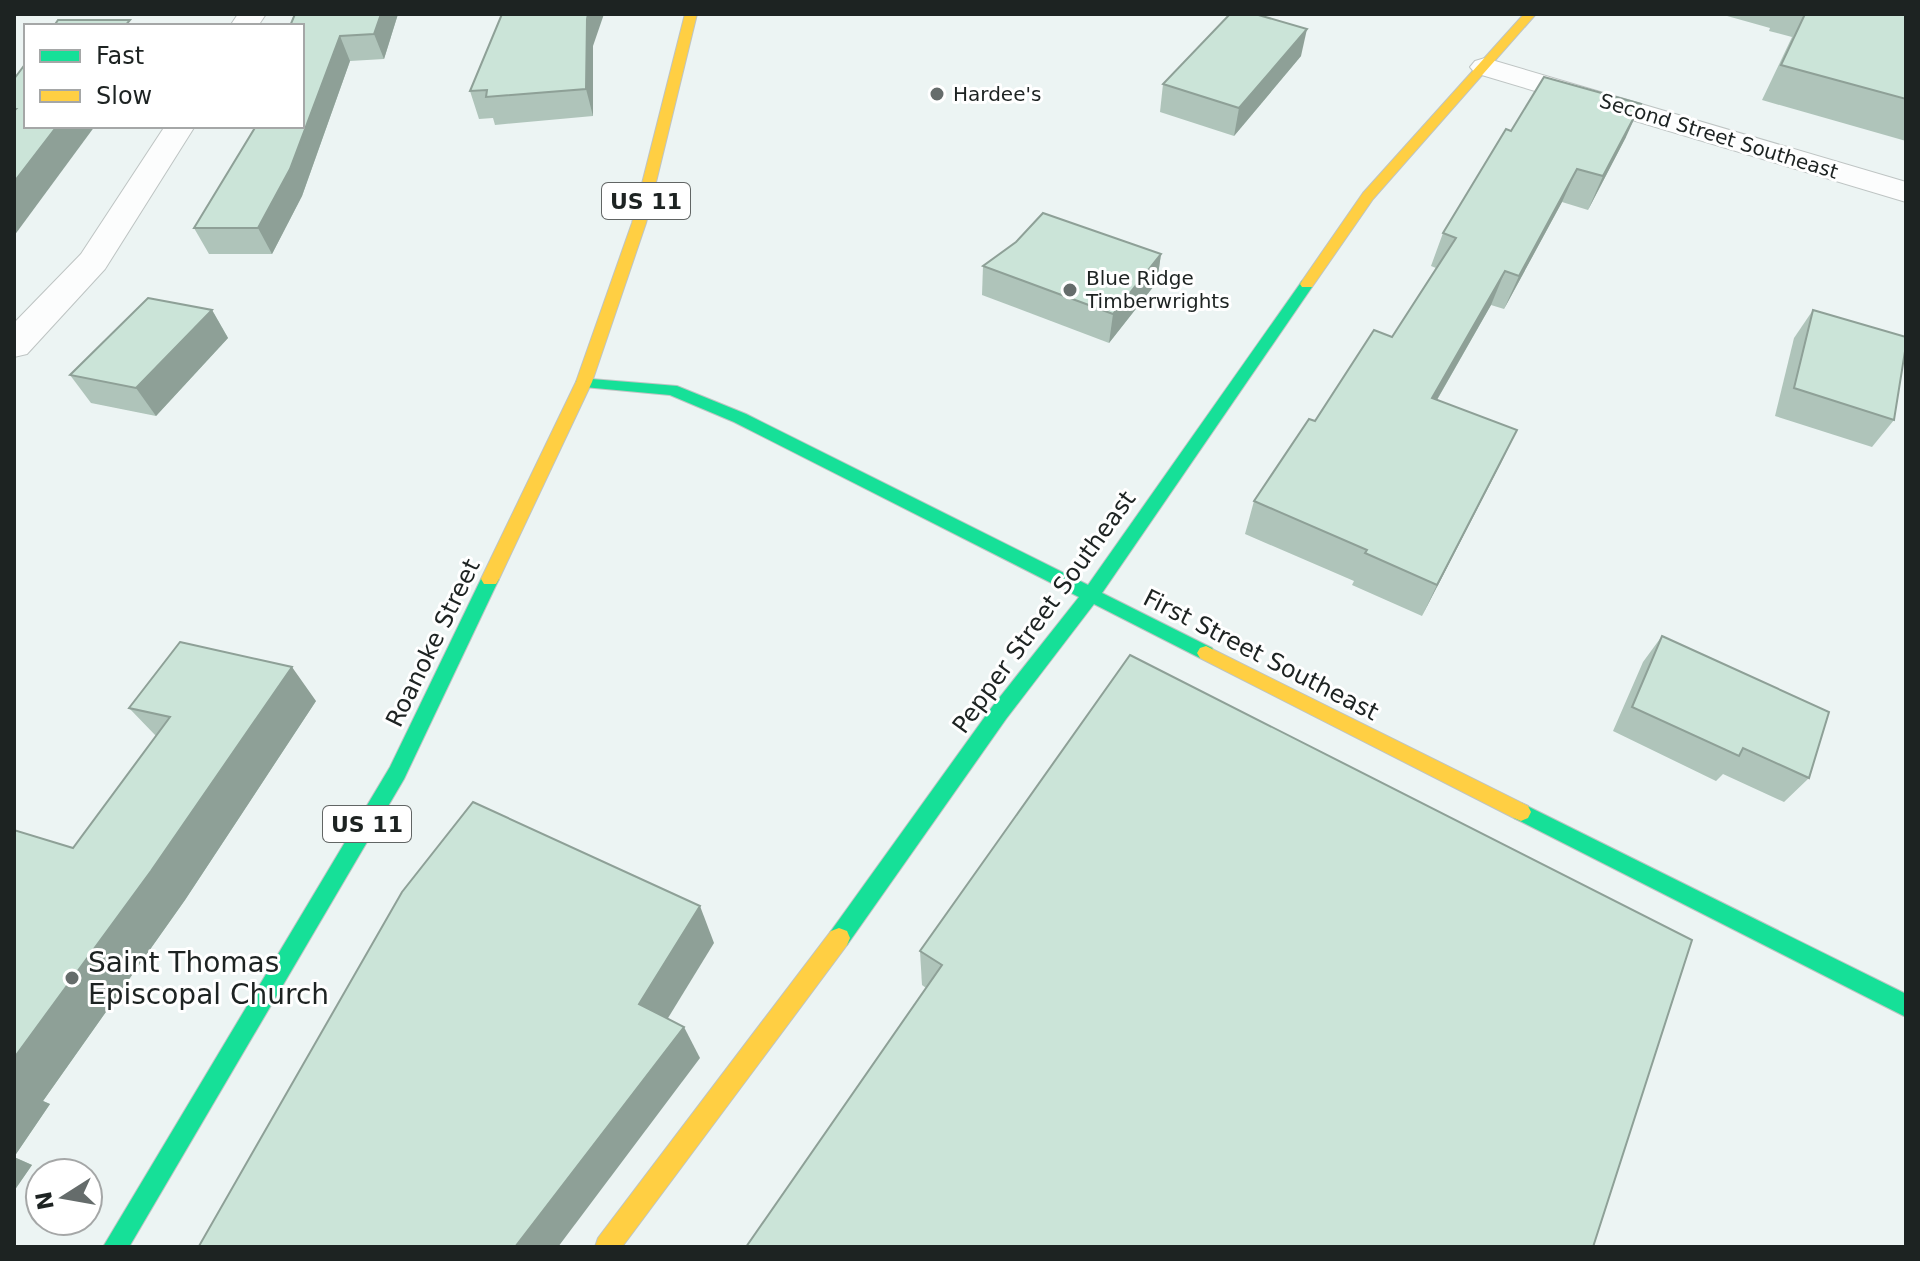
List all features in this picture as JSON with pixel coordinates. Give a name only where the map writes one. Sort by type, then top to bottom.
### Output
[{"type":"street","name":"Roanoke Street","points":[[115,1247],[397,773],[584,382],[639,223],[691,14]]},
{"type":"street","name":"Pepper Street Southeast","points":[[607,1247],[880,883],[999,713],[1090,596],[1368,196],[1530,14]]},
{"type":"street","name":"Second Street Southeast","points":[[1485,67],[1906,192]]},
{"type":"street","points":[[14,345],[93,261],[179,128]]},
{"type":"street","name":"First Street Southeast","points":[[584,382],[672,390],[740,418],[1906,1006]]},
{"type":"building","points":[[295,14],[381,14],[374,34],[340,36],[290,169],[258,228],[194,228],[255,128],[304,128],[304,24],[291,24]]},
{"type":"building","points":[[502,14],[588,14],[586,89],[486,97],[487,90],[470,91]]},
{"type":"building","points":[[1230,14],[1255,14],[1307,29],[1239,108],[1163,84]]},
{"type":"building","points":[[1805,14],[1906,14],[1906,99],[1781,65]]},
{"type":"building","points":[[58,20],[130,20],[127,24],[55,24]]},
{"type":"building","points":[[24,66],[24,128],[55,128],[14,182],[16,109],[14,79]]},
{"type":"building","points":[[1544,77],[1641,104],[1603,176],[1577,169],[1519,276],[1505,271],[1432,398],[1517,430],[1437,585],[1365,553],[1367,550],[1254,501],[1309,419],[1315,421],[1374,330],[1392,337],[1456,238],[1443,233],[1506,129],[1511,131]]},
{"type":"building","points":[[1043,213],[1161,254],[1113,314],[983,266],[1016,242]]},
{"type":"building","points":[[148,298],[212,310],[136,388],[70,375]]},
{"type":"building","points":[[1813,310],[1906,337],[1894,420],[1794,388]]},
{"type":"building","points":[[1662,636],[1829,712],[1809,778],[1743,748],[1739,756],[1632,707]]},
{"type":"building","points":[[180,642],[292,667],[151,871],[14,1058],[14,830],[73,848],[170,717],[129,708]]},
{"type":"building","points":[[1130,655],[1692,940],[1593,1247],[746,1247],[942,965],[920,951]]},
{"type":"building","points":[[473,802],[700,906],[639,1004],[684,1027],[515,1247],[200,1247],[402,892]]},
{"type":"traffic: fast","points":[[839,938],[999,713],[1090,596],[1307,284]]},
{"type":"traffic: fast","points":[[584,382],[672,390],[740,418],[1206,653]]},
{"type":"traffic: fast","points":[[115,1247],[397,773],[490,579]]},
{"type":"traffic: fast","points":[[1521,812],[1906,1006]]},
{"type":"traffic: slow","points":[[490,579],[584,382],[639,223],[691,14]]},
{"type":"traffic: slow","points":[[1307,284],[1368,196],[1530,14]]},
{"type":"traffic: slow","points":[[1206,653],[1521,812]]},
{"type":"traffic: slow","points":[[607,1247],[839,938]]},
{"type":"place","name":"Hardee's","points":[[937,94]]},
{"type":"place","name":"Blue Ridge Timberwrights","points":[[1070,290]]},
{"type":"place","name":"Saint Thomas Episcopal Church","points":[[72,978]]}]
